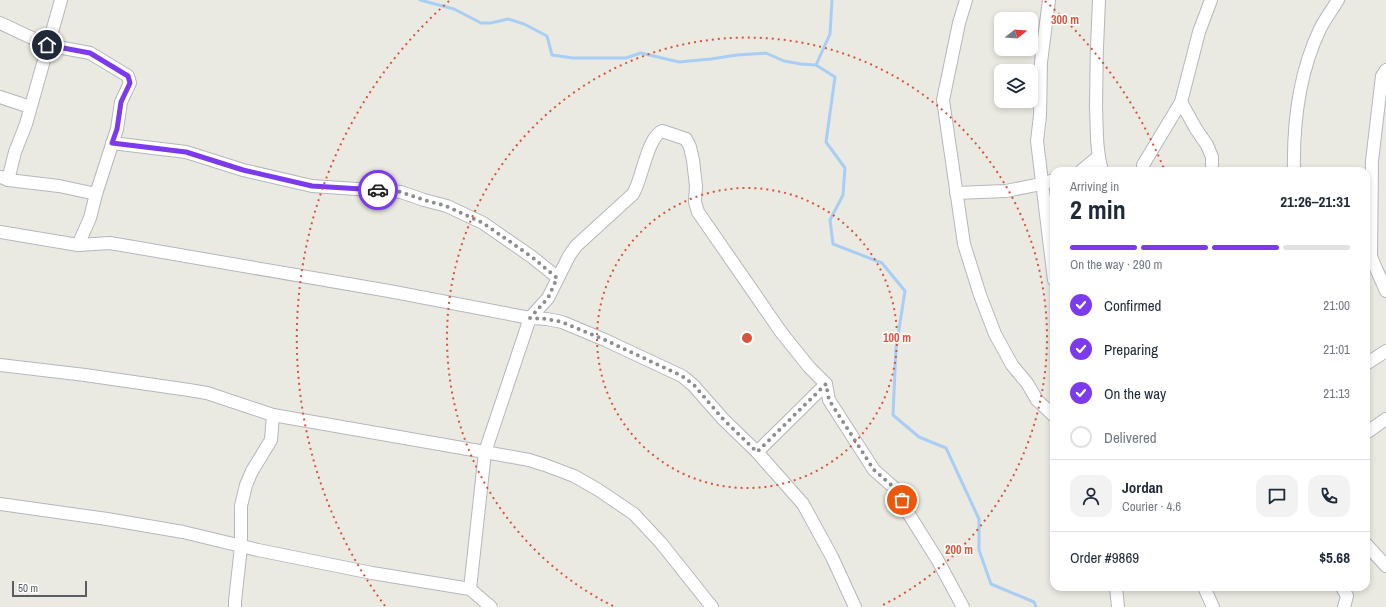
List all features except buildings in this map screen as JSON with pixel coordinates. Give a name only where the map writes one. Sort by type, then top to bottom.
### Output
[{"type":"street","points":[[61,0],[47,45],[26,124],[4,178],[59,186],[96,194]]},
{"type":"street","points":[[966,0],[959,23],[943,100],[964,244],[995,334],[1012,365],[1024,379],[1038,400],[1050,412]]},
{"type":"street","points":[[1049,0],[1041,62],[1040,116],[1037,142],[1050,250]]},
{"type":"street","points":[[1098,0],[1096,52],[1097,128],[1098,157],[1101,167]]},
{"type":"street","points":[[1144,167],[1181,102],[1199,32],[1211,0]]},
{"type":"street","points":[[1294,167],[1299,91],[1308,59],[1320,29],[1338,0]]},
{"type":"street","points":[[0,23],[47,45],[90,53],[128,76],[130,83],[121,102],[117,129],[96,194],[90,218],[78,246]]},
{"type":"street","points":[[1386,70],[1382,76],[1372,161],[1371,257],[1386,290]]},
{"type":"street","points":[[0,97],[30,107]]},
{"type":"street","points":[[1181,102],[1207,145],[1212,157],[1212,167]]},
{"type":"street","points":[[470,589],[485,452],[530,318],[548,298],[557,278],[576,246],[633,194],[637,188],[651,145],[662,131],[686,139],[690,147],[693,160],[696,186],[695,202],[698,212],[785,338],[808,367],[826,384],[829,400],[874,470],[899,492],[905,508],[937,559],[963,607]]},
{"type":"street","points":[[112,143],[186,152],[243,170],[312,186],[401,192],[446,206],[483,223],[532,257],[557,278]]},
{"type":"street","points":[[1086,167],[1098,157]]},
{"type":"street","points":[[956,193],[1006,191],[1050,181]]},
{"type":"street","points":[[0,232],[78,246],[110,243],[381,290],[530,318],[547,319],[562,322],[605,340],[682,376],[694,385],[723,419],[757,452],[803,504],[832,557],[855,607]]},
{"type":"street","points":[[1370,361],[1386,351]]},
{"type":"street","points":[[0,365],[85,375],[207,393],[273,415],[485,452],[528,460],[545,465],[574,476],[597,489],[634,514],[661,543],[712,607]]},
{"type":"street","points":[[757,452],[826,384]]},
{"type":"street","points":[[235,607],[241,546],[241,506],[246,485],[252,471],[271,440],[273,415]]},
{"type":"street","points":[[1370,430],[1386,420]]},
{"type":"street","points":[[0,504],[107,519],[183,532],[241,546],[372,572],[470,589],[491,607]]},
{"type":"street","points":[[1370,548],[1386,566]]},
{"type":"street","points":[[1116,591],[1118,607]]},
{"type":"street","points":[[1206,591],[1213,607]]},
{"type":"street","points":[[1344,591],[1347,596],[1344,607]]},
{"type":"waterway","points":[[420,0],[454,9],[481,23],[491,23],[508,19],[524,24],[547,36],[552,55],[573,58],[626,58],[641,53],[679,62],[766,53],[784,61],[816,65]]},
{"type":"waterway","points":[[832,0],[830,34],[816,65],[835,77],[826,142],[845,168],[843,195],[830,220],[833,244],[882,263],[905,291],[896,348],[893,415],[919,437],[946,448],[979,519],[979,550],[991,584],[1034,602],[1036,607]]},
{"type":"way so far","points":[[378,190],[401,192],[446,206],[483,223],[532,257],[557,278],[548,298],[530,318],[562,322],[605,340],[682,376],[694,385],[723,419],[757,452],[826,384],[829,400],[874,470],[899,492],[902,500]]},
{"type":"route","points":[[47,45],[90,53],[128,76],[130,83],[121,102],[117,129],[112,143],[186,152],[243,170],[312,186],[378,190]]}]
